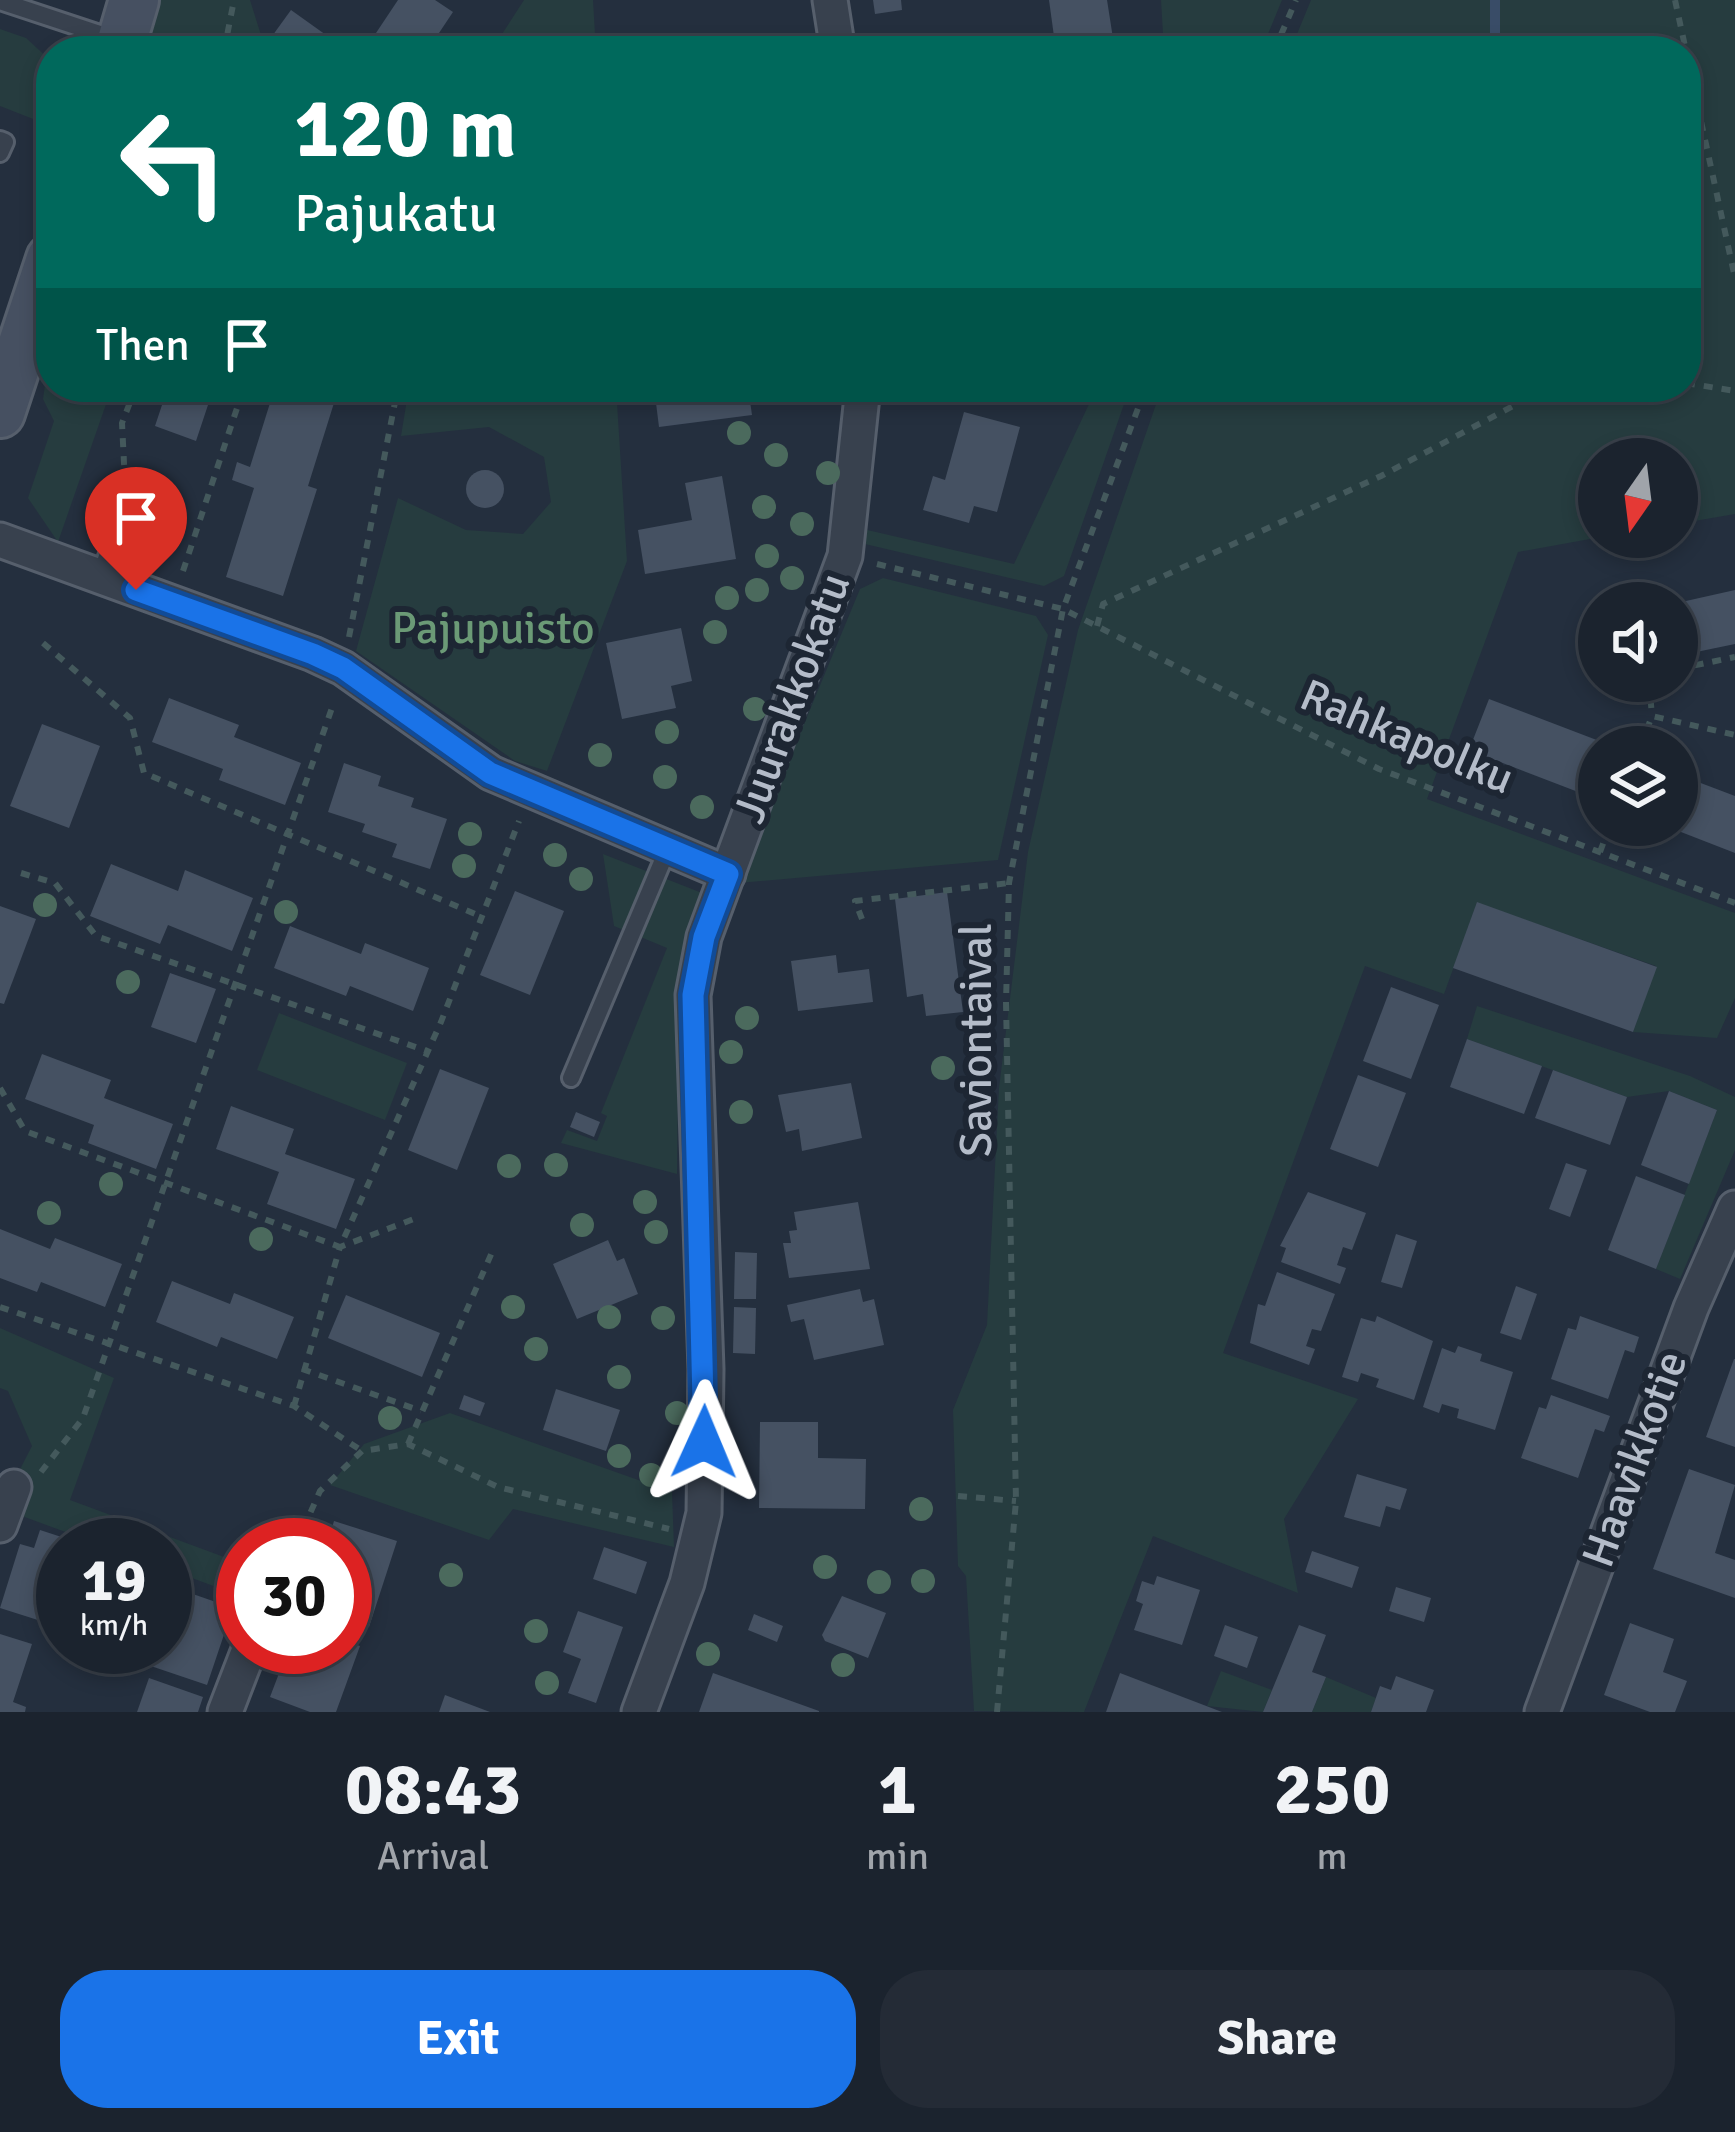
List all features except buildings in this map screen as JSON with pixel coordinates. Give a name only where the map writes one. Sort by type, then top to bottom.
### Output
[{"type":"main road","points":[[0,413],[36,304]]},
{"type":"street","points":[[830,0],[836,36]]},
{"type":"street","name":"Juurakkokatu","points":[[639,1712],[701,1537],[706,1369],[693,995],[704,937],[845,556],[861,402]]},
{"type":"street","points":[[0,540],[173,603],[340,680],[490,773],[728,874]]},
{"type":"street","name":"Haavikkotie","points":[[1541,1712],[1691,1308],[1735,1208]]},
{"type":"street","points":[[1,1524],[14,1487]]},
{"type":"street","points":[[225,1712],[240,1674]]},
{"type":"lane","points":[[0,1],[125,31]]},
{"type":"lane","points":[[0,140],[4,142],[0,153]]},
{"type":"lane","points":[[100,576],[127,502]]},
{"type":"lane","points":[[571,1078],[668,848]]},
{"type":"path","points":[[227,36],[234,0]]},
{"type":"path","points":[[1280,36],[1296,0]]},
{"type":"path","points":[[1675,0],[1683,36]]},
{"type":"path","points":[[1701,121],[1735,278]]},
{"type":"path","points":[[1701,385],[1735,391]]},
{"type":"path","points":[[127,502],[122,423],[130,402]]},
{"type":"path","points":[[173,603],[239,402]]},
{"type":"path","points":[[1,1524],[83,1418],[108,1347],[340,680],[395,402]]},
{"type":"path","name":"Saviontaival","points":[[997,1712],[1016,1501],[1006,1003],[1009,883],[1063,609],[1140,402]]},
{"type":"path","points":[[1097,627],[1103,604],[1382,476],[1521,402]]},
{"type":"path","name":"Rahkapolku","points":[[845,556],[1063,609],[1378,769],[1735,903]]},
{"type":"path","points":[[43,643],[130,718],[144,773],[289,830],[482,917]]},
{"type":"path","points":[[1698,665],[1735,657]]},
{"type":"path","points":[[1648,726],[1651,702]]},
{"type":"path","points":[[1652,716],[1735,735]]},
{"type":"path","points":[[294,1406],[340,1247],[427,1051],[532,790]]},
{"type":"path","points":[[1600,852],[1602,846]]},
{"type":"path","points":[[21,873],[55,883],[96,936],[427,1051]]},
{"type":"path","points":[[862,919],[855,902],[1009,883]]},
{"type":"path","points":[[0,1088],[25,1131],[340,1247],[419,1216]]},
{"type":"path","points":[[408,1444],[493,1250]]},
{"type":"path","points":[[0,1307],[294,1406],[362,1451]]},
{"type":"path","points":[[302,1369],[421,1411]]},
{"type":"path","points":[[308,1518],[320,1491],[362,1451],[408,1444],[498,1487],[701,1537]]},
{"type":"path","points":[[958,1496],[1016,1501]]},
{"type":"green space","points":[[160,0],[250,0],[261,36],[149,36]]},
{"type":"green space","points":[[524,0],[593,0],[595,36],[501,36]]},
{"type":"green space","points":[[1161,0],[1282,0],[1267,36],[1163,36]]},
{"type":"green space","points":[[1311,0],[1735,0],[1735,514],[1698,520],[1698,438],[1578,438],[1578,541],[1518,552],[1427,799],[1735,913],[1735,998],[1717,1038],[1633,1032],[1656,966],[1477,903],[1444,994],[1365,966],[1223,1353],[1358,1399],[1284,1519],[1298,1593],[1153,1536],[1084,1712],[974,1711],[966,1576],[958,1566],[953,1410],[987,1325],[999,1088],[1028,852],[1078,630],[1157,402],[1701,402],[1701,36],[1296,36]]},
{"type":"green space","points":[[0,29],[26,38],[36,47],[36,120],[0,106]]},
{"type":"green space","points":[[44,402],[107,402],[58,542],[28,498],[54,421]]},
{"type":"green space","name":"Pajupuisto","points":[[407,402],[617,402],[627,561],[547,771],[515,761],[356,651],[398,498],[466,530],[523,534],[551,502],[544,457],[489,427],[401,436]]},
{"type":"green space","points":[[1090,402],[1125,402],[1064,576],[1044,586],[865,544],[863,529],[1014,564]]},
{"type":"green space","points":[[883,578],[1036,616],[1048,635],[998,860],[738,883],[860,589]]},
{"type":"green space","points":[[603,854],[702,893],[679,972],[677,1174],[561,1143],[567,1130],[597,1141],[607,1116],[601,1113],[667,948],[614,926]]},
{"type":"green space","points":[[1477,1006],[1690,1076],[1735,1097],[1735,1150],[1680,1279],[1656,1269],[1717,1110],[1669,1091],[1627,1097],[1467,1039]]},
{"type":"green space","points":[[279,1013],[407,1063],[385,1120],[257,1070]]},
{"type":"green space","points":[[0,1328],[114,1378],[70,1500],[119,1518],[36,1521],[0,1508],[32,1446],[8,1391],[0,1388]]},
{"type":"green space","points":[[450,1413],[672,1492],[674,1547],[513,1509],[489,1540],[330,1485],[364,1444]]},
{"type":"green space","points":[[192,1545],[216,1554],[216,1587],[192,1578]]},
{"type":"green space","points":[[1221,1671],[1272,1690],[1263,1712],[1207,1706]]},
{"type":"green space","points":[[1326,1677],[1376,1698],[1371,1712],[1312,1712]]},
{"type":"waterway","points":[[1495,0],[1495,36]]},
{"type":"route","points":[[136,590],[343,668],[490,773],[728,874],[704,937],[693,995],[706,1369],[704,1442]]}]
